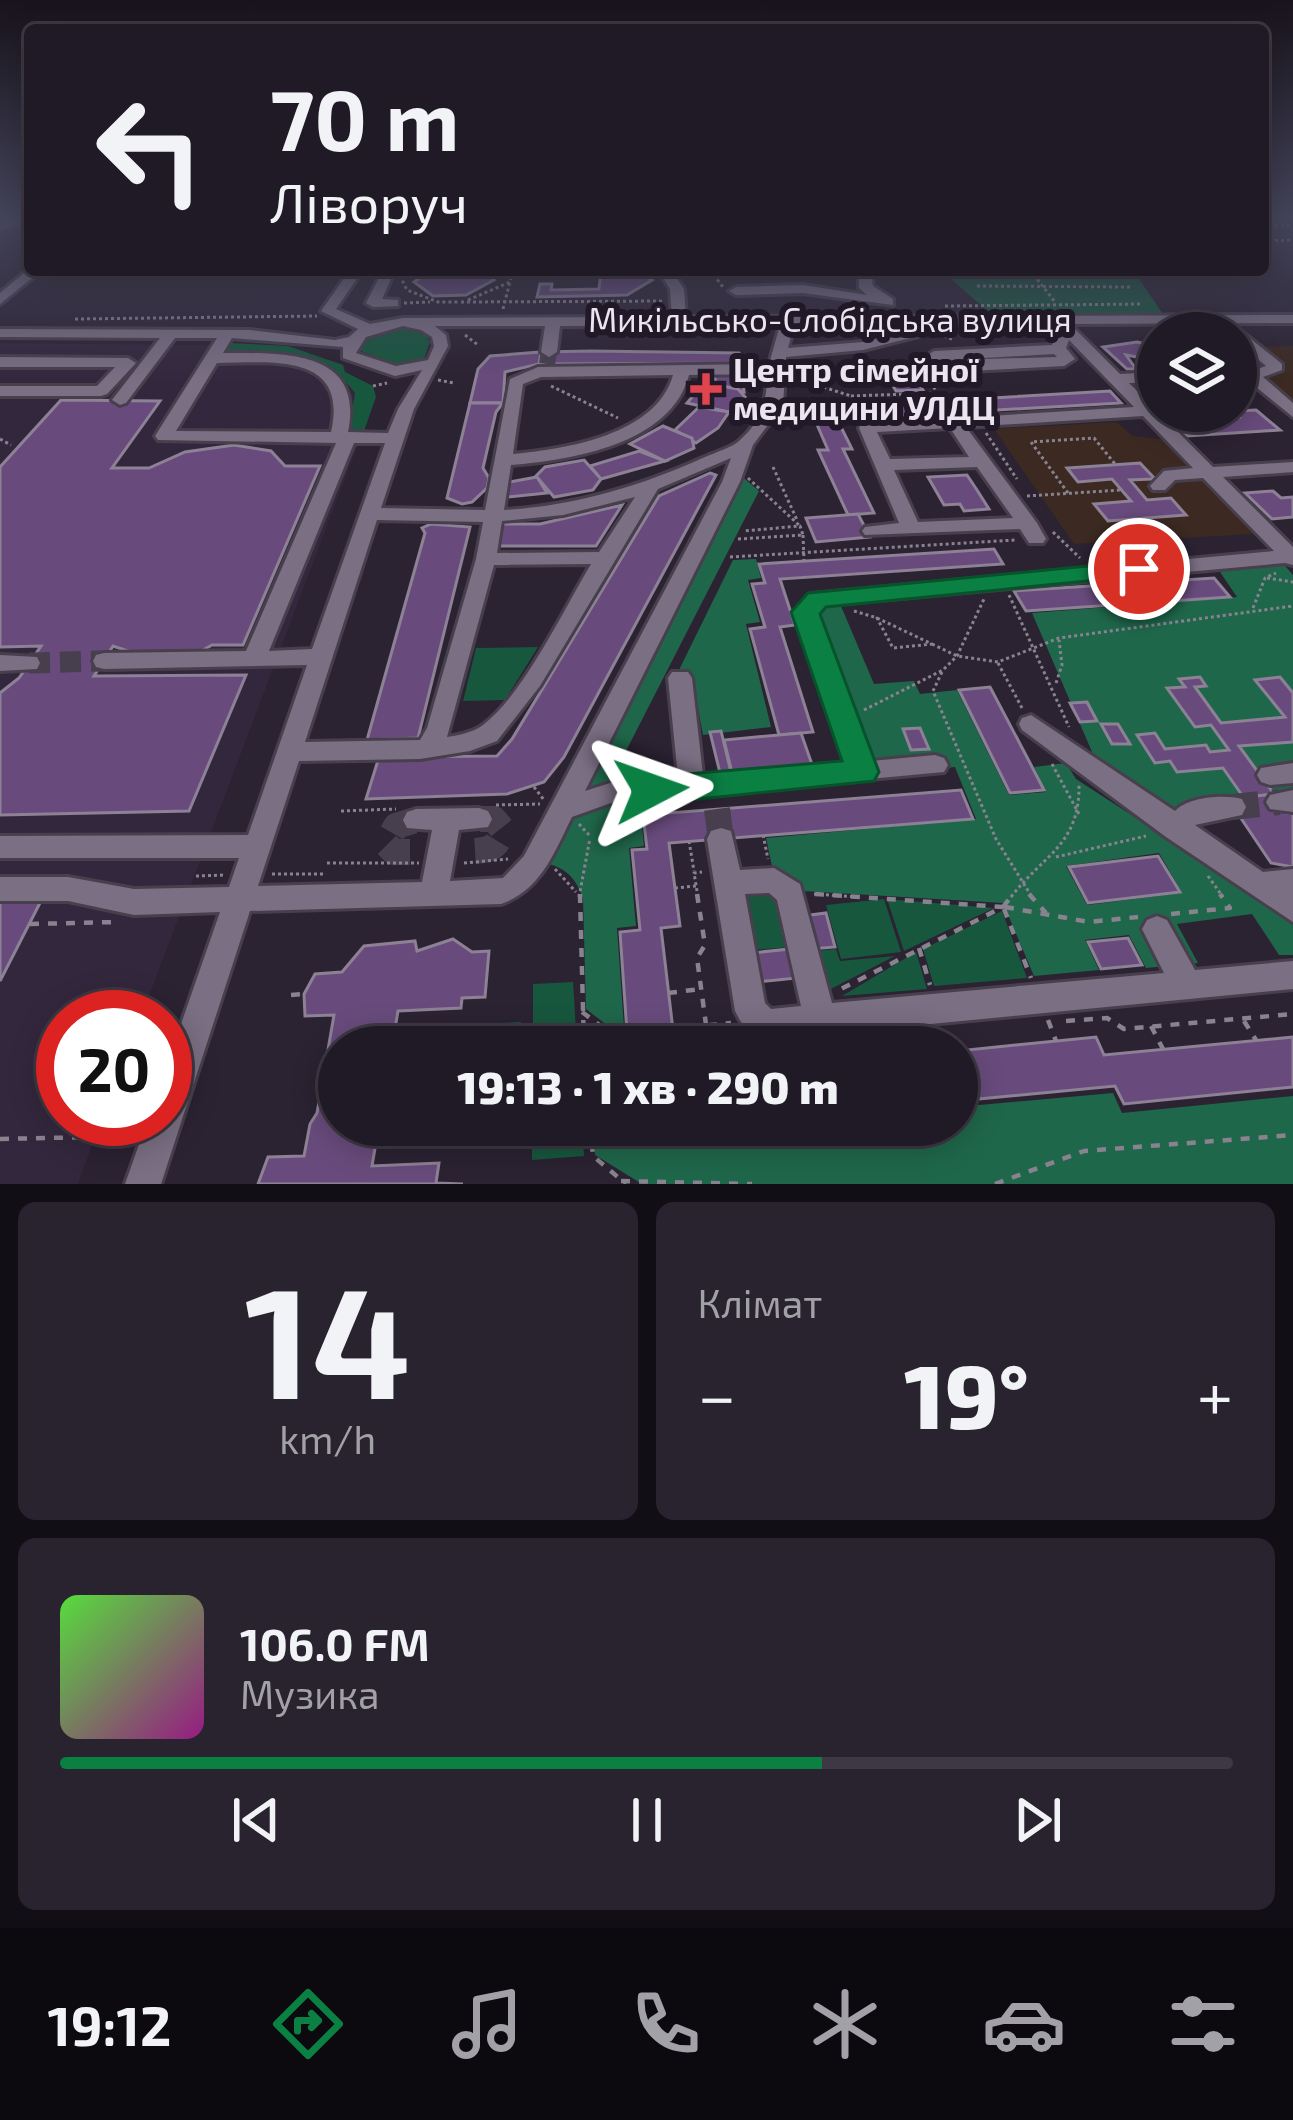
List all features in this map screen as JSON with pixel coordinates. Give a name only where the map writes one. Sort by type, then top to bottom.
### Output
[{"type":"street","points":[[0,300],[28,276]]},
{"type":"street","points":[[352,276],[328,307],[374,328]]},
{"type":"street","points":[[374,328],[366,318],[386,276]]},
{"type":"street","points":[[671,276],[680,321]]},
{"type":"street","points":[[865,276],[866,288],[888,302]]},
{"type":"street","points":[[736,291],[803,290],[888,302],[941,320]]},
{"type":"street","points":[[373,303],[393,303]]},
{"type":"street","name":"Микільсько-Слобідська вулиця","points":[[374,328],[507,315],[553,321],[1137,321]]},
{"type":"street","name":"Микільсько-Слобідська вулиця","points":[[377,369],[407,370],[438,354],[460,330],[507,315]]},
{"type":"street","points":[[0,889],[68,889],[134,902],[434,894],[513,887],[534,864],[556,807],[731,482],[745,445],[775,405],[788,320]]},
{"type":"street","name":"Микільсько-Слобідська вулиця","points":[[1257,320],[1293,320]]},
{"type":"street","points":[[548,362],[553,321]]},
{"type":"street","points":[[1058,349],[934,356],[945,367],[1066,360],[1058,349],[1062,321]]},
{"type":"street","points":[[1062,321],[1137,396]]},
{"type":"street","points":[[143,1184],[395,438],[438,354],[435,330],[403,322]]},
{"type":"street","points":[[350,348],[374,328]]},
{"type":"street","points":[[0,333],[227,334],[350,348],[402,387],[406,409]]},
{"type":"street","points":[[76,362],[101,334]]},
{"type":"street","points":[[120,400],[171,334]]},
{"type":"street","points":[[227,334],[164,436],[395,438]]},
{"type":"street","points":[[428,748],[440,729],[486,559],[509,447],[514,389],[525,376],[548,362],[655,372],[778,365],[808,353],[826,358],[919,334]]},
{"type":"street","points":[[1257,351],[1276,369],[1252,376],[1293,412]]},
{"type":"street","points":[[212,358],[280,358],[324,372],[343,387],[349,403],[343,437],[254,659]]},
{"type":"street","points":[[0,362],[128,363],[101,391],[0,391]]},
{"type":"street","points":[[1272,363],[1293,362]]},
{"type":"street","points":[[509,447],[561,452],[636,427],[681,387],[682,370]]},
{"type":"street","points":[[929,378],[1137,376]]},
{"type":"street","points":[[911,528],[867,428],[1137,409]]},
{"type":"street","points":[[872,531],[1038,525],[1018,490],[988,477],[955,422]]},
{"type":"street","points":[[1173,432],[1291,561]]},
{"type":"street","points":[[369,514],[494,515],[578,506],[651,486],[745,445]]},
{"type":"street","points":[[884,465],[979,462]]},
{"type":"street","points":[[1159,486],[1170,475],[1293,467]]},
{"type":"street","points":[[287,751],[428,748],[482,738],[495,729],[651,486]]},
{"type":"street","points":[[1264,529],[1293,527]]},
{"type":"street","points":[[486,559],[605,558]]},
{"type":"street","points":[[862,772],[805,612],[818,599],[1091,573],[1291,561]]},
{"type":"street","points":[[104,661],[320,657]]},
{"type":"street","points":[[0,662],[29,663]]},
{"type":"street","points":[[680,678],[728,877],[756,1020],[765,1025],[818,1011],[1034,1011],[1186,982],[1293,975]]},
{"type":"street","points":[[1031,724],[1293,909]]},
{"type":"street","points":[[556,807],[610,793],[711,806],[862,772],[935,765]]},
{"type":"street","points":[[1176,829],[1189,812],[1233,807]]},
{"type":"street","points":[[434,894],[447,819]]},
{"type":"street","points":[[416,820],[478,819]]},
{"type":"street","points":[[0,848],[258,846]]},
{"type":"street","points":[[728,877],[774,880],[790,893],[818,1011]]},
{"type":"street","points":[[1257,885],[1293,881]]},
{"type":"street","points":[[1157,929],[1186,982]]},
{"type":"path","points":[[406,276],[407,290],[438,302]]},
{"type":"path","points":[[507,315],[511,276]]},
{"type":"path","points":[[714,276],[720,286],[736,291]]},
{"type":"path","points":[[1036,276],[1062,321]]},
{"type":"path","points":[[460,302],[510,281]]},
{"type":"path","points":[[976,286],[1131,287]]},
{"type":"path","points":[[393,303],[679,301]]},
{"type":"path","points":[[61,319],[337,315]]},
{"type":"path","points":[[778,365],[851,397],[937,393],[929,378]]},
{"type":"path","points":[[514,389],[540,381],[636,427]]},
{"type":"path","points":[[851,397],[856,406]]},
{"type":"path","points":[[978,421],[1038,525],[1078,554],[1091,573]]},
{"type":"path","points":[[1068,494],[1031,442],[1094,438],[1114,464]]},
{"type":"path","points":[[0,439],[10,445]]},
{"type":"path","points":[[773,467],[800,526],[804,561]]},
{"type":"path","points":[[762,490],[800,526]]},
{"type":"path","points":[[1018,490],[1068,494],[1121,490]]},
{"type":"path","points":[[730,557],[1038,525],[1060,543]]},
{"type":"path","points":[[742,531],[800,526]]},
{"type":"path","points":[[739,539],[802,535]]},
{"type":"path","points":[[1252,609],[1265,578],[1291,561]]},
{"type":"path","points":[[1265,578],[1293,582]]},
{"type":"path","points":[[1006,588],[1031,649],[1055,685],[1062,665],[1059,638]]},
{"type":"path","points":[[986,596],[933,691],[1020,884],[1048,916]]},
{"type":"path","points":[[932,644],[893,648],[877,619],[896,627],[932,644],[956,656],[998,662],[1059,638],[1293,606]]},
{"type":"path","points":[[843,720],[943,670]]},
{"type":"path","points":[[818,1011],[918,947],[1004,907],[1020,884],[1055,856],[1081,818],[1078,776]]},
{"type":"path","points":[[534,787],[556,807]]},
{"type":"path","points":[[1055,856],[1176,829]]},
{"type":"path","points":[[583,1026],[577,909],[590,836]]},
{"type":"path","points":[[763,836],[770,867]]},
{"type":"path","points":[[689,841],[705,945],[697,958],[706,1025]]},
{"type":"path","points":[[790,893],[1004,907],[1089,922],[1230,908],[1203,869]]},
{"type":"path","points":[[694,873],[728,877]]},
{"type":"path","points":[[675,888],[696,886]]},
{"type":"path","points":[[1004,907],[1034,1011],[1107,1018],[1124,1029],[1293,1014]]},
{"type":"path","points":[[29,924],[126,922]]},
{"type":"path","points":[[918,947],[937,1008]]},
{"type":"path","points":[[668,993],[701,989]]},
{"type":"path","points":[[291,994],[304,994]]},
{"type":"path","points":[[582,1012],[601,1026]]},
{"type":"path","points":[[1243,1019],[1256,1040]]},
{"type":"path","points":[[698,1026],[756,1020]]},
{"type":"path","points":[[1151,1026],[1163,1049]]},
{"type":"path","points":[[994,1184],[1084,1151],[1293,1135]]},
{"type":"path","points":[[0,1139],[36,1138]]},
{"type":"path","points":[[591,1146],[592,1156],[624,1182],[752,1184]]},
{"type":"shaded area","points":[[0,343],[288,346],[343,365],[345,372],[373,386],[376,397],[151,990],[36,990],[36,1146],[91,1146],[78,1184],[0,1184]]},
{"type":"shaded area","points":[[1293,346],[1293,420],[1257,388],[1257,347]]},
{"type":"shaded area","points":[[1116,422],[1133,436],[1171,440],[1255,534],[1074,544],[994,429]]},
{"type":"green space","points":[[948,276],[1137,276],[1162,312],[1137,312],[1137,317],[992,315]]},
{"type":"green space","points":[[400,328],[425,334],[430,342],[423,362],[395,364],[361,351],[364,339]]},
{"type":"green space","points":[[231,343],[288,346],[343,365],[345,372],[373,386],[376,397],[363,434],[349,432],[355,393],[330,370],[297,357],[227,350]]},
{"type":"green space","points":[[739,474],[759,491],[606,790],[571,802]]},
{"type":"green space","points":[[756,559],[761,578],[748,580],[760,622],[746,624],[771,727],[703,735],[692,677],[678,672],[733,560]]},
{"type":"green space","points":[[1280,560],[1293,575],[1293,796],[1179,804],[1169,819],[1099,768],[1032,613],[1237,597],[1216,566]]},
{"type":"green space","points":[[838,599],[874,684],[914,681],[920,694],[957,690],[1009,795],[1046,792],[1034,767],[1066,763],[1076,779],[1293,920],[1293,955],[1279,955],[1252,914],[1177,924],[1198,963],[1146,968],[1129,935],[1085,940],[1099,970],[1034,976],[1003,903],[803,891],[772,866],[766,838],[976,819],[955,767],[872,775],[811,612],[826,600]],"holes":[[[1159,853],[1182,893],[1087,905],[1066,866]]]},
{"type":"green space","points":[[538,647],[505,700],[463,701],[476,648]]},
{"type":"green space","points":[[639,797],[644,846],[629,848],[636,926],[617,928],[624,1026],[608,1026],[586,1009],[583,898],[572,877],[540,862],[569,821],[603,802]]},
{"type":"green space","points":[[776,888],[790,947],[751,950],[740,891]]},
{"type":"green space","points":[[884,899],[901,952],[841,959],[826,905]]},
{"type":"green space","points":[[887,899],[994,908],[904,951]]},
{"type":"green space","points":[[1002,911],[1027,978],[934,986],[923,949]]},
{"type":"green space","points":[[836,949],[840,961],[895,956],[823,993],[813,951]]},
{"type":"green space","points":[[916,952],[927,989],[842,996]]},
{"type":"green space","points":[[573,982],[576,1026],[533,1026],[533,984]]},
{"type":"green space","points":[[521,1022],[521,1026],[467,1025]]},
{"type":"green space","points":[[1113,1093],[1122,1113],[1293,1096],[1293,1184],[642,1184],[595,1155],[594,1146],[978,1146],[978,1105]]},
{"type":"green space","points":[[532,1146],[583,1146],[584,1156],[532,1160]]},
{"type":"building","points":[[422,276],[490,276],[494,280],[466,295],[433,296],[414,282]]},
{"type":"building","points":[[600,276],[652,280],[627,295],[537,297],[540,284],[552,284],[551,290],[599,289]]},
{"type":"building","points":[[1137,342],[1137,357],[1126,355],[1136,369],[1127,369],[1103,347]]},
{"type":"building","points":[[541,352],[739,353],[748,363],[539,364]]},
{"type":"building","points":[[541,352],[539,364],[505,372],[503,403],[470,403],[478,369],[490,356]]},
{"type":"building","points":[[742,371],[744,392],[716,384],[714,372]]},
{"type":"building","points":[[912,373],[923,390],[896,391],[886,374]]},
{"type":"building","points":[[704,383],[738,389],[745,397],[729,412],[687,403]]},
{"type":"building","points":[[1110,391],[1121,403],[837,419],[852,449],[843,449],[874,513],[848,515],[818,450],[828,450],[815,420],[826,420],[820,408]]},
{"type":"building","points":[[61,400],[160,401],[112,468],[149,468],[185,452],[234,445],[271,451],[285,466],[320,466],[243,645],[212,645],[196,654],[137,654],[113,646],[94,676],[246,675],[189,811],[0,815],[0,693],[19,678],[41,646],[0,647],[0,467]]},
{"type":"building","points":[[470,403],[503,403],[496,412],[483,468],[489,478],[487,488],[472,502],[462,504],[447,498]]},
{"type":"building","points":[[699,407],[729,412],[718,428],[696,443],[675,430]]},
{"type":"building","points":[[1257,411],[1280,430],[1257,431]]},
{"type":"building","points":[[663,426],[692,438],[694,448],[665,461],[630,444]]},
{"type":"building","points":[[1183,432],[1249,432],[1187,436]]},
{"type":"building","points":[[639,451],[665,461],[601,479],[590,466]]},
{"type":"building","points":[[584,460],[601,479],[593,490],[554,497],[536,476],[545,467]]},
{"type":"building","points":[[1140,463],[1155,479],[1130,480],[1147,500],[1171,498],[1186,515],[1108,521],[1094,504],[1131,501],[1112,479],[1078,482],[1067,468]]},
{"type":"building","points":[[710,473],[716,475],[564,757],[544,782],[507,794],[366,799],[379,757],[497,756],[512,739],[659,496]]},
{"type":"building","points":[[967,475],[989,509],[964,511],[960,504],[944,505],[928,477]]},
{"type":"building","points":[[537,477],[547,493],[507,497],[509,482]]},
{"type":"building","points":[[1273,491],[1281,498],[1293,497],[1293,517],[1272,519],[1245,493]]},
{"type":"building","points":[[622,505],[596,546],[497,546],[502,524],[540,524]]},
{"type":"building","points":[[858,514],[870,537],[816,542],[806,518]]},
{"type":"building","points":[[431,524],[470,527],[418,738],[367,740],[425,533],[422,528]]},
{"type":"building","points":[[994,549],[1003,564],[780,579],[795,625],[780,627],[813,732],[779,735],[750,629],[765,627],[752,584],[765,583],[759,564]]},
{"type":"building","points":[[1214,578],[1230,597],[1026,611],[1014,591]]},
{"type":"building","points":[[1200,677],[1206,686],[1195,687],[1221,723],[1285,717],[1255,680],[1280,677],[1293,693],[1293,742],[1239,746],[1274,794],[1244,798],[1223,768],[1177,772],[1170,761],[1155,763],[1137,735],[1155,733],[1165,749],[1206,745],[1210,752],[1229,750],[1211,725],[1195,727],[1167,688],[1185,687],[1179,679]]},
{"type":"building","points":[[990,687],[1044,790],[1010,793],[959,690]]},
{"type":"building","points":[[1087,702],[1097,721],[1080,722],[1070,703]]},
{"type":"building","points":[[1101,724],[1118,724],[1130,744],[1112,744]]},
{"type":"building","points":[[920,728],[929,749],[911,750],[903,729]]},
{"type":"building","points":[[721,731],[731,772],[720,773],[710,732]]},
{"type":"building","points":[[801,733],[815,773],[734,781],[724,740]]},
{"type":"building","points":[[961,790],[973,819],[669,843],[680,926],[661,928],[673,1026],[627,1026],[620,932],[640,930],[632,850],[647,849],[643,815]]},
{"type":"building","points":[[1274,794],[1286,813],[1293,812],[1293,867],[1271,863],[1228,799]]},
{"type":"building","points":[[1158,856],[1180,892],[1088,903],[1069,867]]},
{"type":"building","points":[[43,897],[0,981],[0,898]]},
{"type":"building","points":[[826,913],[835,947],[811,949],[802,916]]},
{"type":"building","points":[[1128,938],[1142,965],[1101,969],[1088,942]]},
{"type":"building","points":[[453,939],[472,952],[489,951],[485,997],[462,998],[461,1008],[398,1011],[396,1026],[332,1026],[334,1015],[305,1016],[304,994],[315,974],[342,972],[364,946],[415,941],[417,951]]},
{"type":"building","points":[[790,949],[797,978],[757,982],[751,953]]},
{"type":"building","points":[[1096,1037],[1104,1055],[1293,1037],[1293,1087],[1124,1104],[1115,1086],[978,1099],[978,1049]]},
{"type":"building","points":[[318,1107],[318,1146],[375,1146],[372,1166],[439,1163],[436,1183],[463,1184],[258,1184],[268,1157],[304,1156]]},
{"type":"tunnel","points":[[547,364],[549,352]]},
{"type":"tunnel","points":[[29,663],[104,661]]},
{"type":"tunnel","points":[[1233,807],[1279,802]]},
{"type":"tunnel","points":[[717,809],[721,839]]},
{"type":"tunnel","points":[[475,851],[494,846],[502,829],[494,819],[479,819]]},
{"type":"tunnel","points":[[410,852],[394,852],[386,844],[396,826],[416,820]]},
{"type":"place","name":"Центр сімейної медицини УЛДЦ","points":[[706,389]]},
{"type":"route","points":[[651,790],[862,772],[805,612],[818,599],[1139,569]]}]
